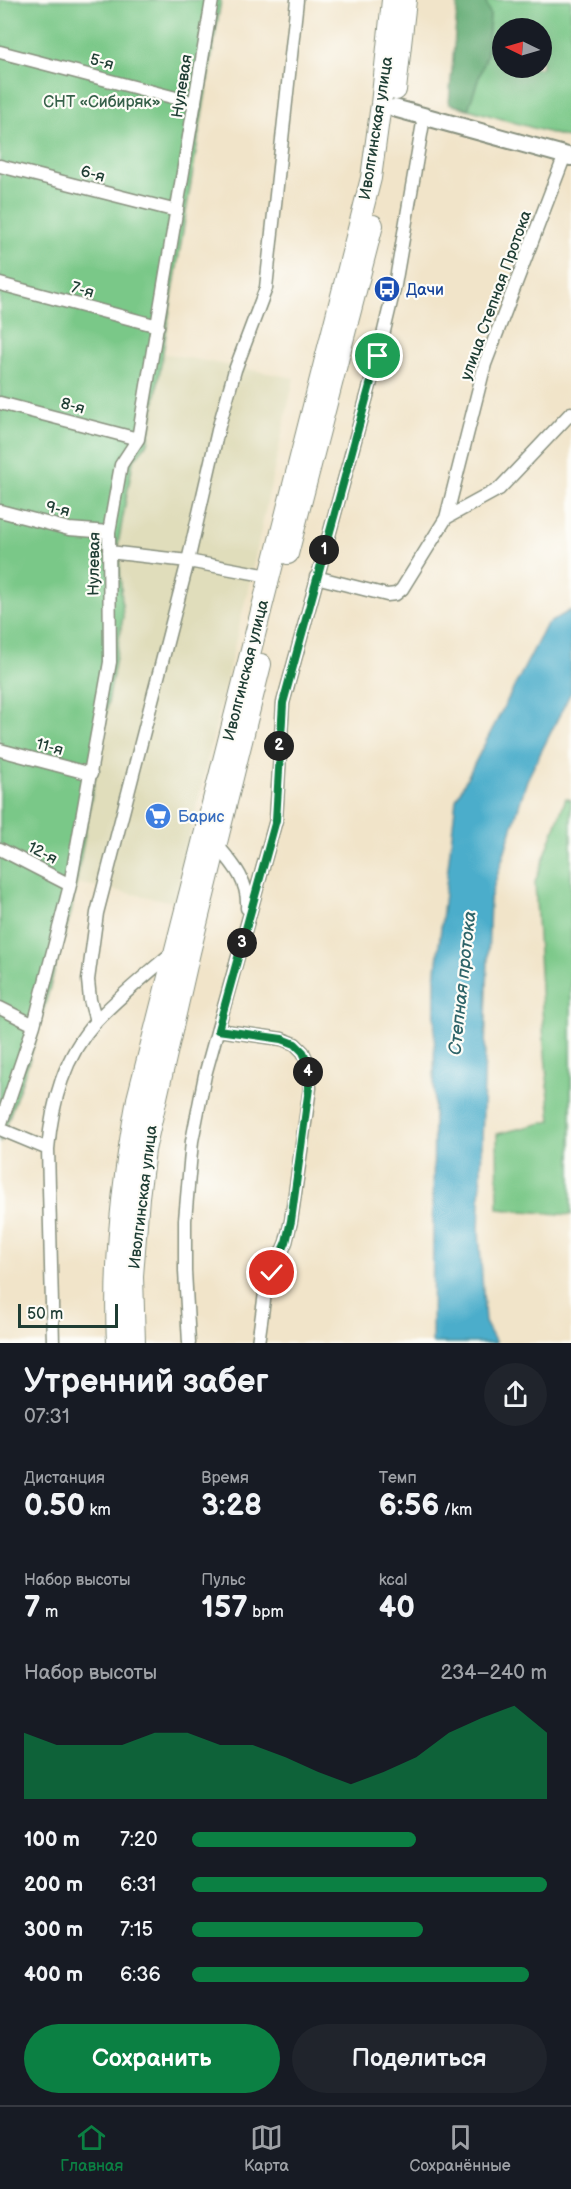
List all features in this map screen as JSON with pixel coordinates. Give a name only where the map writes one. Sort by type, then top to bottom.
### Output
[{"type":"main road","name":"Иволгинская улица","points":[[117,1343],[116,1276],[121,1196],[137,1099],[371,178],[392,0]]},
{"type":"main road","name":"Иволгинская улица","points":[[135,1343],[133,1276],[145,1150],[187,963],[272,617],[384,182],[406,0]]},
{"type":"street","name":"Нулевая","points":[[0,1128],[34,1025],[70,885],[91,774],[110,662],[109,532],[121,465],[138,439],[212,0]]},
{"type":"street","points":[[96,1021],[90,1000],[88,980],[97,913],[188,561],[234,370],[266,288],[297,0]]},
{"type":"street","name":"5-я","points":[[0,52],[195,103]]},
{"type":"street","points":[[394,108],[568,156]]},
{"type":"street","points":[[189,1343],[185,1220],[191,1152],[206,1075],[276,820],[283,703],[378,356],[395,285],[424,117]]},
{"type":"street","name":"улица Степная Протока","points":[[316,578],[387,595],[396,594],[402,589],[446,518],[485,364],[568,156]]},
{"type":"street","name":"6-я","points":[[0,166],[177,211]]},
{"type":"street","name":"7-я","points":[[0,284],[158,326]]},
{"type":"street","name":"8-я","points":[[0,403],[138,439]]},
{"type":"street","name":"улица Степная Протока","points":[[446,518],[499,489],[571,413]]},
{"type":"street","name":"9-я","points":[[0,511],[69,529],[109,532]]},
{"type":"street","points":[[109,552],[188,561],[269,576]]},
{"type":"street","name":"11-я","points":[[0,750],[91,774]]},
{"type":"street","points":[[217,845],[239,871],[248,895],[246,930]]},
{"type":"street","name":"12-я","points":[[0,849],[70,885]]},
{"type":"street","points":[[53,1343],[48,1149],[50,1122],[64,1073],[96,1021],[175,950]]},
{"type":"street","points":[[0,1008],[34,1025]]},
{"type":"street","points":[[218,1030],[282,1039],[295,1044],[303,1052],[308,1063],[309,1088],[291,1221],[286,1242],[265,1293],[258,1343]]},
{"type":"street","points":[[0,1128],[48,1149]]},
{"type":"shaded area","points":[[163,353],[294,378],[252,572],[174,902],[76,883],[123,617],[118,544],[133,461],[148,443]]},
{"type":"green space","name":"СНТ «Сибиряк»","points":[[0,0],[221,0],[148,443],[133,461],[118,544],[123,617],[71,912],[29,1061],[0,1143]]},
{"type":"green space","points":[[458,0],[485,0],[490,14],[487,54],[468,109],[449,104]]},
{"type":"green space","points":[[485,0],[571,0],[571,139],[468,109],[487,54],[490,14]]},
{"type":"green space","points":[[566,798],[571,800],[571,1215],[498,1209],[497,1134],[551,1121],[535,882]]},
{"type":"water","name":"Степная протока","points":[[571,610],[571,692],[527,780],[490,899],[479,1232],[485,1322],[496,1343],[432,1343],[435,979],[456,799],[547,624]]},
{"type":"place","name":"Дачи","points":[[387,289]]},
{"type":"place","name":"Барис","points":[[158,816]]},
{"type":"route","points":[[272,1273],[286,1242],[291,1221],[309,1088],[308,1063],[303,1052],[295,1044],[282,1039],[218,1030],[276,820],[283,703],[378,356]]}]
